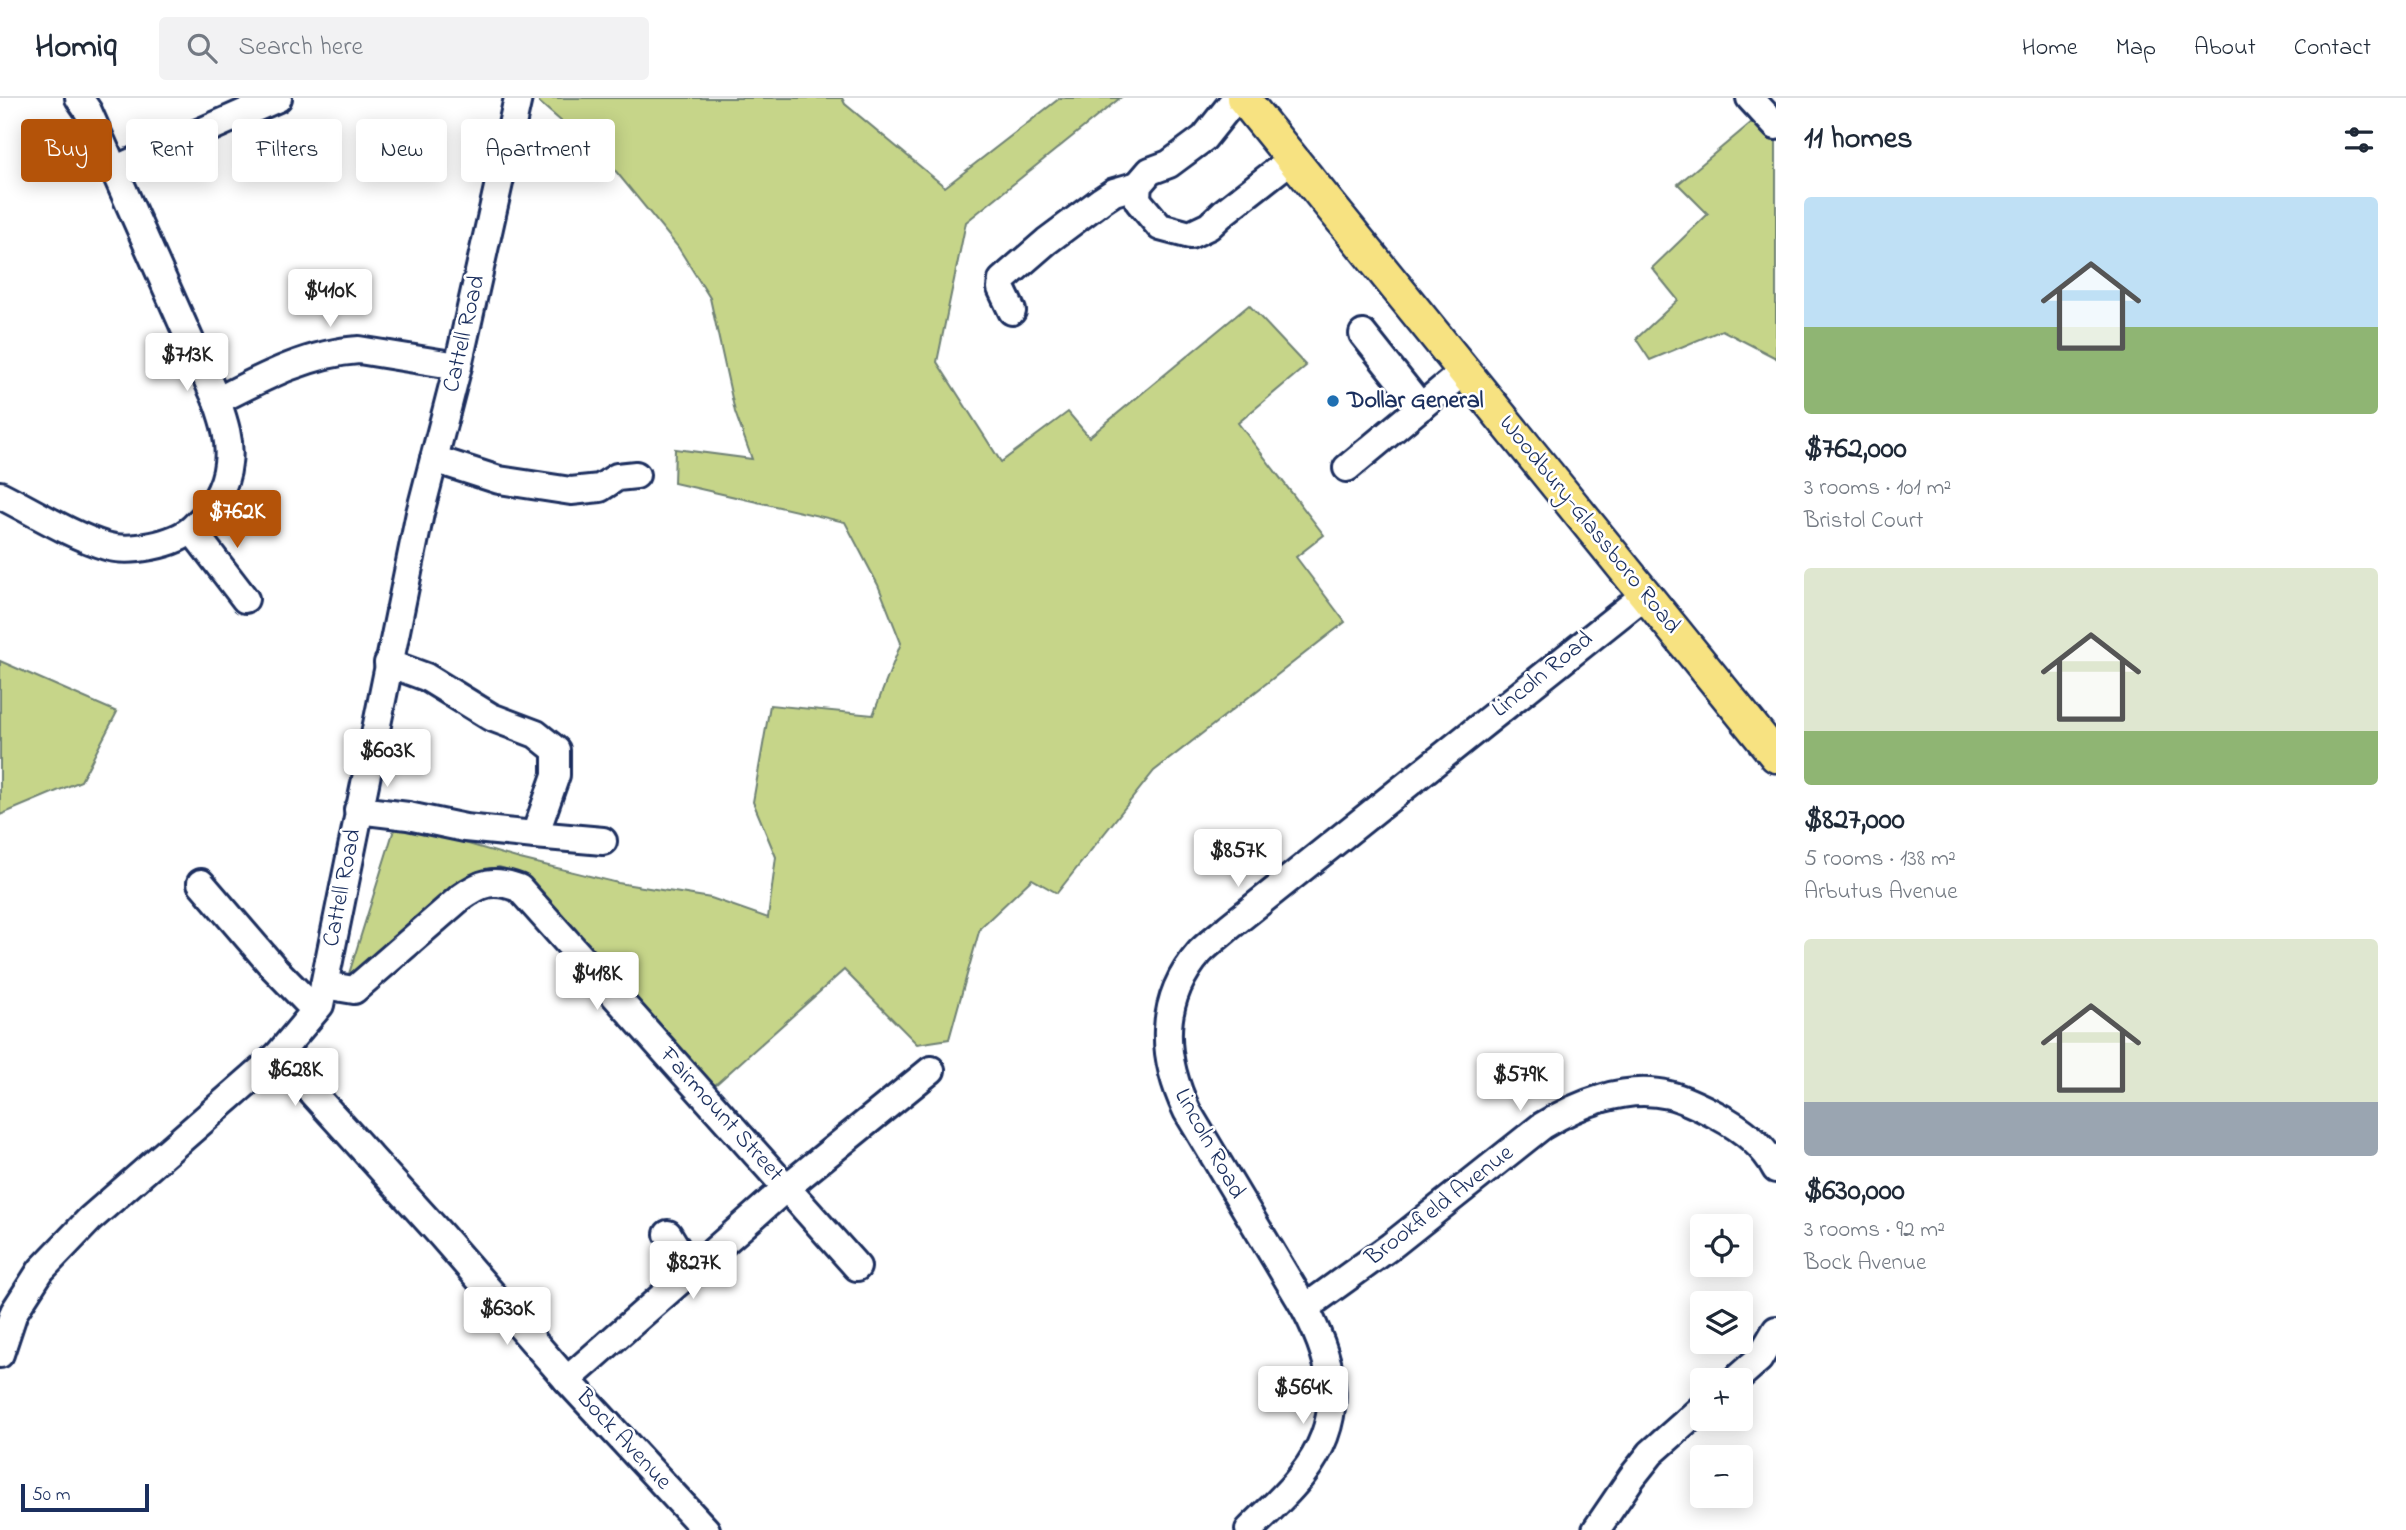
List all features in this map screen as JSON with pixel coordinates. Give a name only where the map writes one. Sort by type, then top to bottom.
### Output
[{"type":"main road","name":"Woodbury-Glassboro Road","points":[[1243,98],[1776,755]]},
{"type":"street","points":[[0,495],[108,547],[140,548],[162,544],[192,530],[214,503],[224,482],[228,464],[229,444],[217,401],[88,111],[79,98]]},
{"type":"street","points":[[114,170],[278,98]]},
{"type":"street","name":"Cattell Road","points":[[0,1354],[14,1312],[41,1270],[90,1219],[278,1055],[320,1005],[420,513],[458,366],[518,98]]},
{"type":"street","points":[[1012,311],[1001,288],[1002,279],[1102,200],[1114,192],[1138,185],[1150,171],[1170,164],[1204,138],[1236,98]]},
{"type":"street","points":[[1750,98],[1776,126]]},
{"type":"street","points":[[1138,185],[1139,202],[1160,227],[1191,235],[1209,226],[1292,159]]},
{"type":"street","points":[[1363,334],[1421,407]]},
{"type":"street","points":[[217,401],[318,355],[342,351],[359,349],[458,366]]},
{"type":"street","points":[[1347,468],[1464,371]]},
{"type":"street","points":[[434,458],[499,480],[571,491],[600,488],[617,478],[636,475]]},
{"type":"street","points":[[192,530],[245,599]]},
{"type":"street","name":"Lincoln Road","points":[[1249,1530],[1302,1476],[1319,1449],[1331,1422],[1329,1363],[1305,1308],[1186,1111],[1177,1091],[1170,1070],[1166,1041],[1171,1009],[1184,975],[1201,952],[1229,927],[1646,594]]},
{"type":"street","points":[[388,663],[426,677],[491,717],[536,734],[556,750],[556,775],[536,835]]},
{"type":"street","points":[[358,810],[408,816],[465,828],[603,841]]},
{"type":"street","name":"Fairmount Street","points":[[324,985],[354,990],[478,885],[501,882],[519,888],[857,1268]]},
{"type":"street","points":[[201,883],[274,968],[315,1010]]},
{"type":"street","name":"Bock Avenue","points":[[278,1055],[347,1129],[567,1380],[706,1530]]},
{"type":"street","points":[[567,1380],[787,1187],[931,1070]]},
{"type":"street","name":"Brookfield Avenue","points":[[1305,1308],[1391,1246],[1542,1125],[1567,1110],[1595,1099],[1622,1094],[1668,1094],[1729,1122],[1773,1155]]},
{"type":"street","points":[[668,1234],[691,1272]]},
{"type":"street","points":[[1749,1368],[1759,1359],[1776,1330]]},
{"type":"street","points":[[1596,1530],[1651,1453],[1690,1419]]},
{"type":"green space","points":[[539,98],[842,98],[845,104],[945,187],[1060,98],[1120,98],[966,222],[937,362],[1001,462],[1068,412],[1089,437],[1249,305],[1306,366],[1238,423],[1324,535],[1296,557],[1345,622],[1154,771],[1057,893],[1032,879],[980,928],[949,1039],[917,1044],[844,970],[714,1086],[515,872],[499,867],[475,872],[423,912],[348,977],[396,823],[520,859],[618,883],[711,898],[768,918],[776,857],[753,802],[770,705],[873,715],[901,643],[878,585],[845,522],[674,483],[675,449],[752,459],[735,412],[710,298],[678,247],[615,170],[615,119],[559,119],[539,102]]},
{"type":"green space","points":[[1752,122],[1776,136],[1776,358],[1722,330],[1650,360],[1636,339],[1678,300],[1652,268],[1708,214],[1678,184]]},
{"type":"green space","points":[[0,661],[117,712],[81,781],[0,815]]},
{"type":"place","name":"Dollar General","points":[[1333,401]]}]
